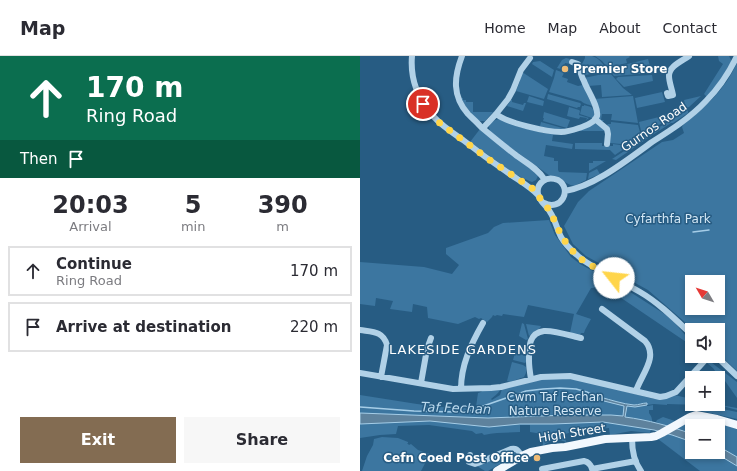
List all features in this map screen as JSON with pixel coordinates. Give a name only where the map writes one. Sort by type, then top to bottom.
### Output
[{"type":"main road","name":"High Street","points":[[498,471],[522,456],[532,452],[605,439],[651,437],[662,433],[690,416],[698,415],[737,425]]},
{"type":"street","points":[[412,56],[411,66],[416,88],[429,113],[441,124],[491,161],[532,188],[553,216],[562,237],[578,257],[642,293],[685,328]]},
{"type":"street","points":[[462,56],[456,77],[457,94],[462,106],[468,114],[494,138],[538,171],[543,181]]},
{"type":"street","points":[[667,93],[668,96],[673,95],[669,72],[675,65],[689,56]]},
{"type":"street","name":"Gurnos Road","points":[[564,191],[585,185],[602,176],[691,115],[720,85],[731,69],[737,56]]},
{"type":"street","points":[[483,128],[510,96],[521,70],[530,58]]},
{"type":"street","points":[[496,114],[500,117],[528,126],[557,132],[568,131],[591,123],[595,120],[597,109],[584,82],[578,64],[572,62]]},
{"type":"street","points":[[595,120],[607,129],[607,144]]},
{"type":"street","points":[[527,185],[532,186],[552,178],[558,180],[563,185],[564,195],[562,200],[555,207],[553,216]]},
{"type":"street","points":[[539,196],[538,190],[543,181]]},
{"type":"street","points":[[544,203],[550,205],[557,204]]},
{"type":"street","points":[[602,309],[645,341],[649,346],[651,352],[650,359],[636,392]]},
{"type":"street","points":[[461,389],[465,359],[483,323]]},
{"type":"street","points":[[360,330],[377,332],[381,334],[386,341],[387,345],[381,377]]},
{"type":"street","points":[[531,379],[529,348],[531,340],[536,334],[549,331],[581,338]]},
{"type":"street","points":[[421,383],[427,349],[431,338]]},
{"type":"street","points":[[360,373],[453,389],[501,387],[541,377],[570,376],[660,397],[676,392],[703,363]]},
{"type":"street","points":[[723,363],[737,376]]},
{"type":"street","points":[[632,438],[636,461],[641,471]]},
{"type":"street","points":[[470,455],[469,462],[475,464],[515,448],[522,456]]},
{"type":"street","points":[[542,469],[584,461],[589,463],[592,469],[636,461]]},
{"type":"green space","points":[[585,56],[597,58],[608,71],[585,75],[582,64]]},
{"type":"green space","points":[[595,56],[630,57],[626,59],[627,63],[614,66],[610,70]]},
{"type":"green space","points":[[718,56],[729,56],[731,63],[707,97],[704,94],[723,64],[719,61]]},
{"type":"green space","points":[[566,58],[570,59],[569,62],[571,64],[565,63],[561,69],[557,68],[562,60]]},
{"type":"green space","points":[[648,59],[652,73],[614,76],[611,72],[615,67]]},
{"type":"green space","points":[[540,61],[554,70],[552,77],[532,64],[533,62]]},
{"type":"green space","name":"Cyfarthfa Park","points":[[737,63],[737,371],[725,360],[725,323],[686,323],[648,290],[586,256],[573,244],[564,226],[578,202],[589,191],[662,142],[673,140],[684,133],[682,127],[684,124],[715,96],[727,81]]},
{"type":"green space","points":[[556,70],[564,73],[562,77],[568,79],[567,82],[578,86],[583,85],[593,107],[581,101],[549,92]]},
{"type":"green space","points":[[522,72],[548,89],[544,99],[516,91]]},
{"type":"green space","points":[[610,73],[623,88],[632,95],[602,97],[601,85],[588,86],[584,78]]},
{"type":"green space","points":[[652,75],[653,81],[624,87],[616,79],[618,77]]},
{"type":"green space","points":[[662,92],[665,102],[637,108],[635,98]]},
{"type":"green space","points":[[548,94],[580,103],[580,107],[577,108],[547,99]]},
{"type":"green space","points":[[529,96],[544,101],[543,106],[527,102]]},
{"type":"green space","points":[[633,96],[638,123],[611,120],[612,114],[602,114],[601,120],[604,120],[602,122],[598,118],[594,99]]},
{"type":"green space","points":[[701,96],[689,107],[686,108],[684,100]]},
{"type":"green space","points":[[461,98],[466,100],[466,102],[473,102],[473,112],[493,112],[485,121],[478,121],[466,107]]},
{"type":"green space","points":[[511,100],[512,102],[523,105],[526,103],[523,111],[507,106]]},
{"type":"green space","points":[[584,105],[594,109],[594,116],[592,118],[580,114],[582,106]]},
{"type":"green space","points":[[569,107],[579,110],[579,115],[589,118],[586,120],[587,118],[580,117],[579,119],[567,116]]},
{"type":"green space","points":[[686,109],[665,121],[664,115]]},
{"type":"green space","points":[[688,110],[688,113],[650,137],[648,134]]},
{"type":"green space","points":[[544,112],[570,120],[567,128],[543,121]]},
{"type":"green space","points":[[663,116],[664,122],[642,135],[639,122]]},
{"type":"green space","points":[[499,119],[519,127],[559,135],[553,135],[552,141],[573,144],[572,149],[546,145],[544,156],[554,158],[554,161],[558,161],[559,172],[587,173],[586,180],[574,186],[567,184],[557,177],[550,176],[491,132],[489,128],[490,124]]},
{"type":"green space","points":[[541,122],[566,129],[553,130],[532,124],[540,126]]},
{"type":"green space","points":[[611,122],[638,125],[641,136],[631,145],[610,143],[607,125],[611,124]]},
{"type":"green space","points":[[597,123],[606,131],[578,131]]},
{"type":"green space","points":[[480,129],[536,173],[538,176],[536,180],[532,182],[515,174],[470,142]]},
{"type":"green space","points":[[646,135],[648,138],[616,160],[612,159],[632,146]]},
{"type":"green space","points":[[575,143],[602,143],[602,146],[613,146],[613,144],[628,146],[615,155],[610,150],[575,149]]},
{"type":"green space","points":[[593,161],[606,161],[589,171],[589,163],[593,163]]},
{"type":"green space","points":[[597,169],[600,174],[588,179],[589,173]]},
{"type":"green space","points":[[549,220],[555,235],[571,257],[580,264],[624,288],[666,315],[685,335],[685,341],[605,287],[591,288],[576,314],[591,319],[584,333],[581,333],[580,335],[570,333],[574,314],[528,305],[524,317],[503,314],[502,316],[493,315],[487,322],[481,318],[479,319],[475,317],[458,324],[428,318],[427,307],[413,304],[412,312],[390,309],[393,301],[376,298],[375,306],[360,304],[360,262],[424,267],[452,274],[459,265],[446,254],[446,248],[488,233],[494,227],[503,223]]},
{"type":"green space","points":[[522,323],[524,324],[528,339],[526,340],[519,336]]},
{"type":"green space","points":[[526,324],[541,326],[529,336]]},
{"type":"green space","points":[[515,353],[526,356],[526,362],[513,360]]},
{"type":"green space","points":[[512,362],[526,367],[526,373],[524,377],[510,382],[507,381]]},
{"type":"green space","points":[[707,363],[712,363],[723,371],[715,371]]},
{"type":"green space","points":[[725,373],[737,382],[737,398],[725,381]]},
{"type":"green space","name":"Cwm Taf Fechan Nature Reserve","points":[[553,378],[580,380],[654,399],[674,395],[685,397],[685,405],[647,405],[647,403],[638,405],[648,406],[653,405],[653,410],[649,410],[652,420],[650,433],[631,431],[610,435],[609,428],[577,431],[577,429],[565,434],[566,442],[548,442],[543,446],[542,434],[530,432],[530,425],[520,425],[520,432],[484,435],[482,433],[476,434],[472,431],[429,425],[398,426],[396,434],[360,438],[360,395],[450,408],[476,407],[478,393],[482,391],[500,390],[491,399],[492,400],[500,395],[502,389]]},
{"type":"green space","name":"Cwm Taf Fechan Nature Reserve","points":[[725,406],[737,408],[737,410],[725,407]]},
{"type":"green space","points":[[725,410],[737,412],[737,419],[701,411],[725,411]]},
{"type":"green space","points":[[663,417],[675,421],[667,426],[656,422]]},
{"type":"green space","points":[[685,423],[685,431],[677,428]]},
{"type":"green space","points":[[725,425],[737,429],[737,457],[725,450]]},
{"type":"green space","points":[[668,434],[685,440],[685,459],[725,459],[737,466],[737,471],[700,471],[658,439]]},
{"type":"green space","points":[[382,437],[398,438],[408,442],[407,443],[409,445],[411,444],[418,450],[430,454],[421,471],[362,471],[374,439]]},
{"type":"green space","points":[[514,451],[516,454],[488,471],[485,471],[477,466]]},
{"type":"shaded area","points":[[600,397],[636,405],[647,403],[647,405],[635,407],[627,406],[625,417],[685,432],[685,440],[654,430],[603,422],[520,424],[489,427],[430,421],[360,424],[360,413],[488,418],[567,415],[623,416],[624,406],[600,400]]},
{"type":"shaded area","points":[[725,450],[737,457],[737,466],[725,459]]},
{"type":"waterway","points":[[693,232],[709,230]]},
{"type":"waterway","name":"Taf Fechan","points":[[360,407],[414,411],[469,411],[526,391],[560,388],[576,389],[587,392],[600,399]]},
{"type":"place","name":"Premier Store","points":[[565,69]]},
{"type":"place","name":"Cefn Coed Post Office","points":[[537,458]]},
{"type":"district","name":"LAKESIDE GARDENS","points":[[463,349]]},
{"type":"route","points":[[423,104],[429,113],[441,124],[491,161],[532,188],[550,211],[562,237],[578,257],[614,278]]}]
